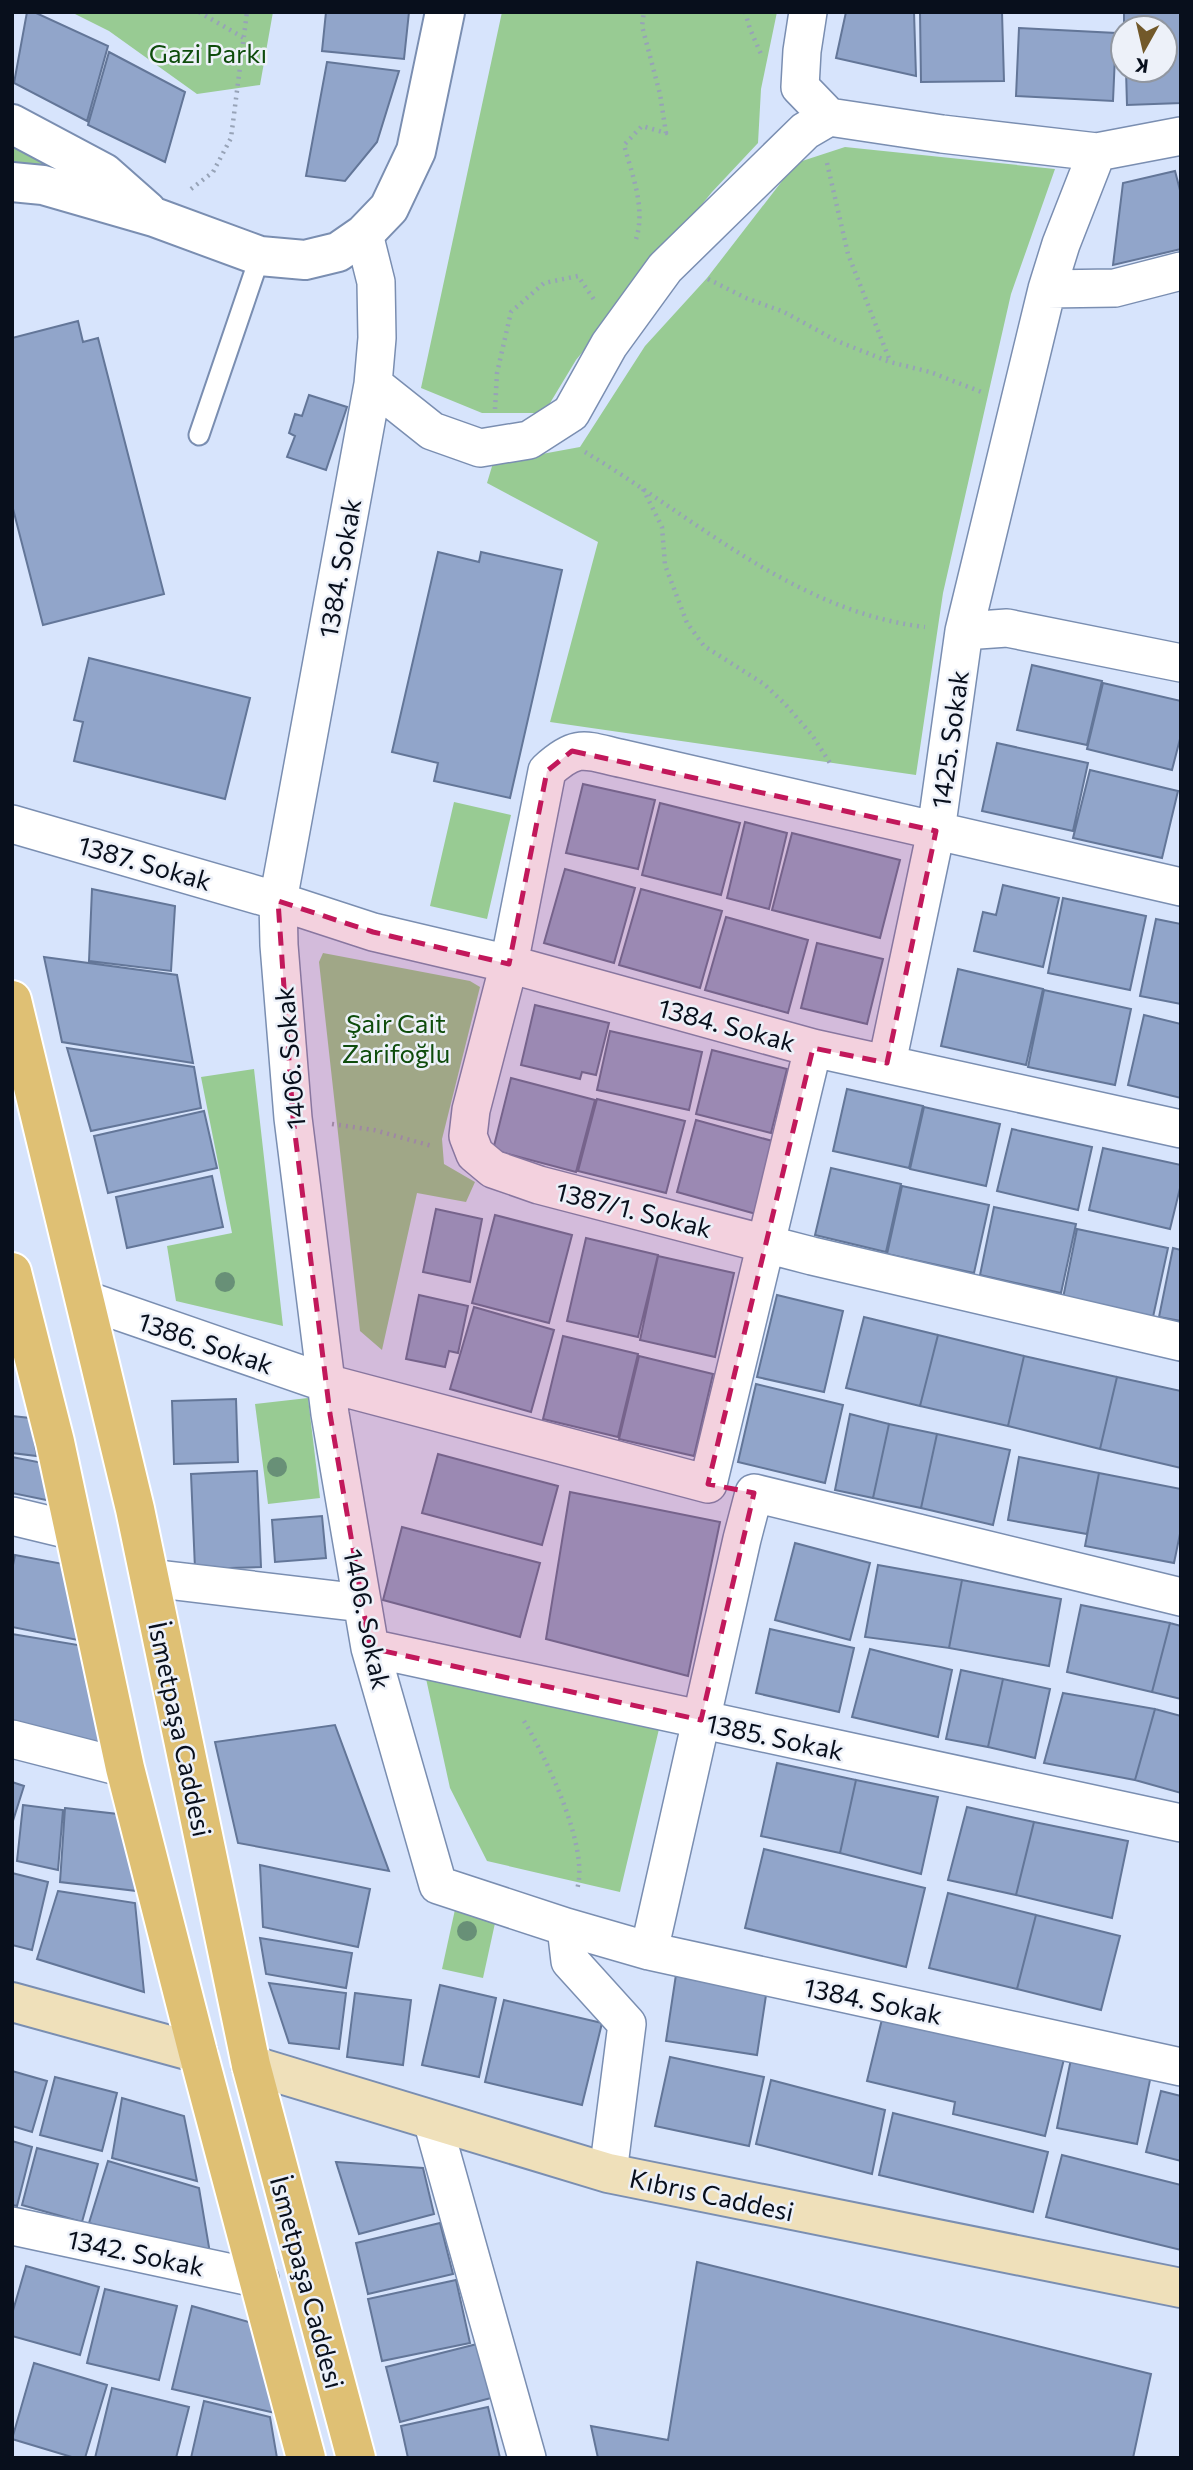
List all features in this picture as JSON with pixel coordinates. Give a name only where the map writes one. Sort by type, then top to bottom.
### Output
[{"type":"main road","name":"İsmetpaşa Caddesi","points":[[12,1000],[86,1300],[150,1578],[251,2065],[356,2458]]},
{"type":"main road","name":"İsmetpaşa Caddesi","points":[[12,1273],[55,1441],[125,1768],[306,2458]]},
{"type":"main road","points":[[12,2002],[251,2065]]},
{"type":"main road","name":"Kıbrıs Caddesi","points":[[251,2065],[608,2173],[1181,2288]]},
{"type":"street","points":[[12,182],[43,185],[154,217],[260,256],[305,260],[338,252],[364,234],[389,208],[416,151],[445,12]]},
{"type":"street","points":[[808,12],[800,87],[817,124]]},
{"type":"street","points":[[12,124],[104,173],[154,217]]},
{"type":"street","points":[[373,384],[432,431],[480,448],[529,440],[571,413],[609,345],[665,268],[817,124],[942,134],[1097,152],[1181,136]]},
{"type":"street","name":"1425. Sokak","points":[[887,1063],[936,831],[964,631],[1048,289],[1061,244],[1097,152]]},
{"type":"street","name":"1384. Sokak","points":[[279,945],[278,901],[373,384],[377,338],[376,282],[364,234]]},
{"type":"street","points":[[1048,289],[1115,288],[1181,271]]},
{"type":"street","points":[[964,631],[1007,628],[1181,663]]},
{"type":"street","points":[[472,1146],[468,1136],[471,1110],[509,964],[547,771],[572,751],[585,751],[1181,887]]},
{"type":"street","name":"1387. Sokak","points":[[12,824],[278,901]]},
{"type":"street","name":"1384. Sokak","points":[[278,901],[373,932],[509,964],[813,1048],[1181,1129]]},
{"type":"street","name":"1406. Sokak","points":[[279,945],[293,1118],[326,1383],[362,1603],[370,1648],[438,1885],[566,1927]]},
{"type":"street","points":[[708,1484],[813,1048]]},
{"type":"street","name":"1387/1. Sokak","points":[[472,1146],[475,1154],[493,1169],[539,1185],[812,1256],[1181,1342]]},
{"type":"street","name":"1386. Sokak","points":[[86,1300],[326,1383],[708,1484],[1181,1597]]},
{"type":"street","points":[[649,1951],[754,1493]]},
{"type":"street","points":[[12,1516],[74,1531]]},
{"type":"street","points":[[150,1578],[362,1603]]},
{"type":"street","name":"1385. Sokak","points":[[370,1648],[1181,1823]]},
{"type":"street","points":[[12,1739],[125,1768]]},
{"type":"street","points":[[566,1927],[570,1961],[627,2024],[608,2173]]},
{"type":"street","name":"1384. Sokak","points":[[566,1927],[649,1951],[1181,2067]]},
{"type":"street","points":[[432,2120],[527,2458]]},
{"type":"street","name":"1342. Sokak","points":[[12,2226],[260,2279]]},
{"type":"lane","points":[[199,435],[260,256]]},
{"type":"path","points":[[199,12],[244,38]]},
{"type":"path","points":[[154,217],[214,172],[232,138],[247,12]]},
{"type":"path","points":[[636,240],[640,227],[636,188],[624,145],[642,126],[666,133],[660,94],[642,26],[644,12]]},
{"type":"path","points":[[745,12],[766,65]]},
{"type":"path","points":[[817,124],[848,254],[890,362]]},
{"type":"path","points":[[674,259],[746,298],[784,312],[838,341],[890,362],[930,372],[1019,406]]},
{"type":"path","points":[[493,445],[497,373],[511,312],[544,283],[578,276],[600,308]]},
{"type":"path","points":[[546,429],[643,489],[701,530],[786,579],[846,609],[913,625],[964,631]]},
{"type":"path","points":[[643,489],[662,527],[665,565],[687,623],[704,646],[764,684],[812,735],[830,763]]},
{"type":"path","points":[[293,1118],[374,1130],[434,1146],[472,1146]]},
{"type":"path","points":[[520,1713],[554,1776],[580,1856],[580,1881],[566,1927]]},
{"type":"highlighted area","points":[[572,751],[936,831],[887,1063],[813,1048],[708,1484],[754,1493],[701,1720],[370,1648],[330,1414],[293,1118],[278,901],[373,932],[509,964],[547,771]]},
{"type":"green space","name":"Gazi Parkı","points":[[71,12],[273,12],[260,85],[197,94],[109,31]]},
{"type":"green space","points":[[502,12],[777,12],[761,89],[758,143],[712,192],[576,360],[544,413],[482,413],[421,388]]},
{"type":"green space","points":[[12,147],[48,165],[12,167]]},
{"type":"green space","points":[[845,147],[1055,169],[1011,294],[943,593],[916,775],[550,722],[598,542],[487,483],[493,463],[580,447],[645,346],[707,278],[796,163]]},
{"type":"green space","points":[[454,802],[511,815],[487,919],[430,906]]},
{"type":"green space","name":"Şair Cait Zarifoğlu","points":[[323,953],[470,981],[480,987],[442,1139],[444,1164],[475,1182],[466,1202],[417,1193],[382,1350],[360,1331],[319,962]]},
{"type":"green space","points":[[254,1069],[283,1326],[176,1301],[167,1246],[232,1233],[201,1077]]},
{"type":"green space","points":[[308,1398],[320,1498],[268,1504],[255,1404]]},
{"type":"green space","points":[[425,1674],[659,1729],[620,1892],[487,1861],[450,1788]]},
{"type":"green space","points":[[456,1905],[497,1914],[483,1978],[442,1969]]},
{"type":"building","points":[[27,12],[34,12],[108,46],[87,121],[14,83]]},
{"type":"building","points":[[326,12],[409,12],[404,59],[322,51]]},
{"type":"building","points":[[846,12],[914,12],[916,76],[836,58]]},
{"type":"building","points":[[920,12],[1002,12],[1004,81],[921,82]]},
{"type":"building","points":[[1181,12],[1181,103],[1127,105],[1126,84],[1179,84],[1179,14],[1124,14]]},
{"type":"building","points":[[1019,28],[1109,33],[1109,84],[1114,84],[1113,101],[1016,96]]},
{"type":"building","points":[[109,52],[185,92],[165,162],[88,125]]},
{"type":"building","points":[[327,62],[399,71],[377,142],[345,181],[306,176]]},
{"type":"building","points":[[1175,171],[1181,194],[1181,249],[1113,265],[1123,183]]},
{"type":"building","points":[[78,321],[83,342],[98,338],[164,594],[43,625],[12,505],[12,338]]},
{"type":"building","points":[[309,395],[347,407],[326,470],[287,457],[295,436],[289,433],[295,414],[302,416]]},
{"type":"building","points":[[438,552],[479,562],[481,552],[562,570],[510,798],[434,781],[438,763],[392,752]]},
{"type":"building","points":[[89,658],[250,698],[225,799],[74,761],[83,722],[74,720]]},
{"type":"building","points":[[1032,665],[1102,681],[1087,745],[1017,730]]},
{"type":"building","points":[[1103,683],[1181,701],[1181,735],[1172,770],[1087,749]]},
{"type":"building","points":[[997,743],[1088,763],[1073,831],[982,811]]},
{"type":"building","points":[[1090,770],[1178,791],[1162,858],[1073,838]]},
{"type":"building","points":[[583,784],[655,800],[638,869],[566,853]]},
{"type":"building","points":[[660,803],[740,823],[721,895],[642,875]]},
{"type":"building","points":[[745,822],[787,833],[769,909],[727,898]]},
{"type":"building","points":[[792,833],[900,860],[880,938],[772,910]]},
{"type":"building","points":[[565,869],[635,888],[614,963],[544,943]]},
{"type":"building","points":[[1003,885],[1059,898],[1043,967],[974,951],[983,912],[996,915]]},
{"type":"building","points":[[92,889],[175,906],[171,971],[89,961]]},
{"type":"building","points":[[641,889],[722,911],[700,988],[619,965]]},
{"type":"building","points":[[1063,898],[1146,916],[1130,990],[1048,973]]},
{"type":"building","points":[[726,917],[808,940],[788,1013],[705,990]]},
{"type":"building","points":[[1156,919],[1181,924],[1181,1004],[1140,996]]},
{"type":"building","points":[[817,943],[883,959],[867,1024],[801,1008]]},
{"type":"building","points":[[44,957],[177,975],[193,1063],[62,1042]]},
{"type":"building","points":[[958,969],[1043,989],[1026,1065],[941,1046]]},
{"type":"building","points":[[1044,990],[1131,1009],[1115,1085],[1028,1067]]},
{"type":"building","points":[[535,1005],[609,1023],[596,1075],[582,1072],[580,1079],[521,1065]]},
{"type":"building","points":[[1144,1015],[1181,1024],[1181,1098],[1128,1085]]},
{"type":"building","points":[[610,1031],[702,1052],[689,1110],[597,1090]]},
{"type":"building","points":[[67,1048],[194,1067],[201,1108],[91,1131]]},
{"type":"building","points":[[712,1050],[787,1069],[771,1133],[696,1114]]},
{"type":"building","points":[[511,1078],[595,1100],[576,1172],[493,1150]]},
{"type":"building","points":[[847,1089],[923,1106],[909,1168],[833,1151]]},
{"type":"building","points":[[597,1099],[685,1121],[666,1193],[578,1171]]},
{"type":"building","points":[[924,1107],[1000,1124],[986,1186],[910,1169]]},
{"type":"building","points":[[204,1111],[217,1168],[108,1193],[94,1136]]},
{"type":"building","points":[[696,1120],[776,1142],[756,1214],[677,1192]]},
{"type":"building","points":[[1012,1129],[1092,1147],[1078,1210],[997,1191]]},
{"type":"building","points":[[1103,1148],[1181,1165],[1181,1184],[1170,1229],[1089,1210]]},
{"type":"building","points":[[831,1168],[901,1184],[886,1252],[815,1235]]},
{"type":"building","points":[[212,1176],[223,1227],[127,1248],[116,1197]]},
{"type":"building","points":[[902,1186],[989,1205],[974,1273],[887,1254]]},
{"type":"building","points":[[994,1207],[1076,1224],[1061,1293],[980,1275]]},
{"type":"building","points":[[436,1209],[482,1219],[470,1282],[423,1272]]},
{"type":"building","points":[[495,1215],[572,1235],[549,1323],[472,1303]]},
{"type":"building","points":[[1077,1229],[1168,1248],[1153,1317],[1063,1298]]},
{"type":"building","points":[[586,1238],[658,1255],[638,1337],[567,1321]]},
{"type":"building","points":[[1173,1248],[1181,1250],[1181,1321],[1159,1317]]},
{"type":"building","points":[[658,1256],[734,1273],[715,1357],[640,1340]]},
{"type":"building","points":[[419,1295],[468,1306],[458,1353],[449,1351],[445,1367],[406,1359]]},
{"type":"building","points":[[777,1295],[843,1311],[824,1392],[757,1377]]},
{"type":"building","points":[[474,1307],[554,1330],[531,1412],[450,1389]]},
{"type":"building","points":[[864,1317],[938,1335],[920,1406],[846,1388]]},
{"type":"building","points":[[938,1335],[1024,1356],[1008,1426],[920,1406]]},
{"type":"building","points":[[563,1336],[638,1354],[618,1437],[543,1419]]},
{"type":"building","points":[[639,1356],[713,1374],[694,1456],[619,1439]]},
{"type":"building","points":[[1024,1356],[1117,1377],[1100,1449],[1008,1426]]},
{"type":"building","points":[[1117,1377],[1181,1391],[1181,1468],[1100,1449]]},
{"type":"building","points":[[756,1384],[843,1405],[825,1483],[738,1462]]},
{"type":"building","points":[[236,1399],[238,1462],[174,1464],[172,1401]]},
{"type":"building","points":[[850,1414],[889,1424],[873,1498],[835,1490]]},
{"type":"building","points":[[12,1416],[30,1418],[37,1456],[12,1453]]},
{"type":"building","points":[[889,1424],[937,1434],[921,1508],[873,1498]]},
{"type":"building","points":[[937,1434],[1010,1450],[993,1525],[921,1508]]},
{"type":"building","points":[[438,1454],[558,1486],[542,1545],[422,1513]]},
{"type":"building","points":[[12,1457],[43,1463],[51,1501],[12,1493]]},
{"type":"building","points":[[1019,1457],[1099,1473],[1087,1534],[1008,1520]]},
{"type":"building","points":[[257,1471],[261,1567],[195,1569],[191,1474]]},
{"type":"building","points":[[1099,1473],[1181,1489],[1181,1529],[1174,1563],[1085,1546]]},
{"type":"building","points":[[570,1492],[720,1522],[688,1676],[546,1639]]},
{"type":"building","points":[[322,1516],[326,1558],[275,1562],[272,1520]]},
{"type":"building","points":[[402,1527],[540,1563],[520,1637],[383,1600]]},
{"type":"building","points":[[795,1543],[870,1563],[850,1640],[775,1620]]},
{"type":"building","points":[[15,1555],[74,1566],[88,1642],[12,1627],[12,1570]]},
{"type":"building","points":[[878,1565],[962,1580],[949,1648],[865,1637]]},
{"type":"building","points":[[962,1580],[1061,1599],[1049,1666],[949,1648]]},
{"type":"building","points":[[1081,1605],[1170,1623],[1152,1692],[1067,1672]]},
{"type":"building","points":[[1170,1623],[1181,1626],[1181,1699],[1152,1692]]},
{"type":"building","points":[[770,1629],[854,1648],[839,1712],[756,1693]]},
{"type":"building","points":[[12,1634],[90,1647],[108,1744],[12,1728]]},
{"type":"building","points":[[870,1649],[952,1670],[938,1737],[852,1717]]},
{"type":"building","points":[[961,1670],[1003,1679],[988,1747],[946,1739]]},
{"type":"building","points":[[1003,1679],[1050,1689],[1035,1758],[988,1747]]},
{"type":"building","points":[[1063,1693],[1155,1709],[1135,1780],[1044,1763]]},
{"type":"building","points":[[1155,1709],[1181,1716],[1181,1793],[1135,1780]]},
{"type":"building","points":[[335,1725],[389,1871],[238,1843],[215,1742]]},
{"type":"building","points":[[777,1763],[856,1780],[840,1853],[761,1836]]},
{"type":"building","points":[[856,1780],[938,1797],[921,1874],[840,1853]]},
{"type":"building","points":[[12,1782],[24,1786],[12,1824]]},
{"type":"building","points":[[23,1805],[63,1810],[58,1870],[17,1861]]},
{"type":"building","points":[[967,1807],[1034,1822],[1016,1895],[948,1880]]},
{"type":"building","points":[[65,1808],[118,1814],[137,1891],[60,1882]]},
{"type":"building","points":[[1034,1822],[1128,1841],[1112,1918],[1016,1895]]},
{"type":"building","points":[[764,1849],[925,1888],[906,1967],[745,1928]]},
{"type":"building","points":[[260,1865],[370,1889],[358,1947],[263,1927]]},
{"type":"building","points":[[12,1873],[48,1882],[32,1950],[12,1945]]},
{"type":"building","points":[[58,1891],[135,1903],[144,1992],[37,1959]]},
{"type":"building","points":[[948,1893],[1036,1915],[1017,1989],[929,1968]]},
{"type":"building","points":[[1036,1915],[1120,1936],[1101,2010],[1017,1989]]},
{"type":"building","points":[[260,1938],[352,1953],[346,1988],[266,1974]]},
{"type":"building","points":[[677,1968],[768,1982],[757,2055],[666,2041]]},
{"type":"building","points":[[269,1983],[346,1993],[339,2049],[289,2043]]},
{"type":"building","points":[[440,1985],[496,1998],[479,2077],[422,2065]]},
{"type":"building","points":[[355,1993],[411,2000],[403,2065],[347,2057]]},
{"type":"building","points":[[504,2000],[602,2023],[582,2105],[485,2082]]},
{"type":"building","points":[[883,2015],[1064,2059],[1045,2136],[953,2114],[955,2102],[867,2081]]},
{"type":"building","points":[[670,2057],[764,2077],[749,2146],[655,2126]]},
{"type":"building","points":[[1071,2059],[1151,2075],[1137,2144],[1057,2128]]},
{"type":"building","points":[[12,2071],[47,2081],[32,2132],[12,2126]]},
{"type":"building","points":[[55,2077],[117,2093],[102,2151],[40,2135]]},
{"type":"building","points":[[771,2080],[885,2110],[872,2174],[756,2144]]},
{"type":"building","points":[[1161,2091],[1181,2096],[1181,2161],[1146,2152]]},
{"type":"building","points":[[122,2098],[184,2116],[197,2181],[112,2158]]},
{"type":"building","points":[[893,2113],[1048,2152],[1033,2212],[879,2175]]},
{"type":"building","points":[[12,2141],[32,2147],[17,2206],[12,2205]]},
{"type":"building","points":[[37,2148],[98,2164],[82,2222],[22,2205]]},
{"type":"building","points":[[1062,2155],[1181,2185],[1181,2250],[1046,2217]]},
{"type":"building","points":[[108,2161],[199,2188],[211,2259],[89,2223]]},
{"type":"building","points":[[336,2162],[423,2168],[434,2214],[359,2234]]},
{"type":"building","points":[[440,2223],[453,2274],[368,2294],[356,2243]]},
{"type":"building","points":[[697,2262],[1151,2374],[1133,2458],[598,2458],[591,2426],[668,2440]]},
{"type":"building","points":[[26,2266],[99,2287],[80,2355],[12,2336],[12,2314]]},
{"type":"building","points":[[456,2280],[470,2343],[382,2361],[368,2299]]},
{"type":"building","points":[[105,2289],[177,2306],[159,2380],[87,2363]]},
{"type":"building","points":[[192,2306],[256,2324],[275,2413],[172,2389]]},
{"type":"building","points":[[477,2344],[491,2398],[400,2422],[386,2367]]},
{"type":"building","points":[[34,2363],[107,2385],[85,2458],[75,2458],[12,2439]]},
{"type":"building","points":[[112,2388],[189,2407],[176,2458],[95,2458]]},
{"type":"building","points":[[204,2401],[270,2417],[277,2458],[191,2458]]},
{"type":"building","points":[[488,2407],[500,2458],[408,2458],[401,2426]]}]
